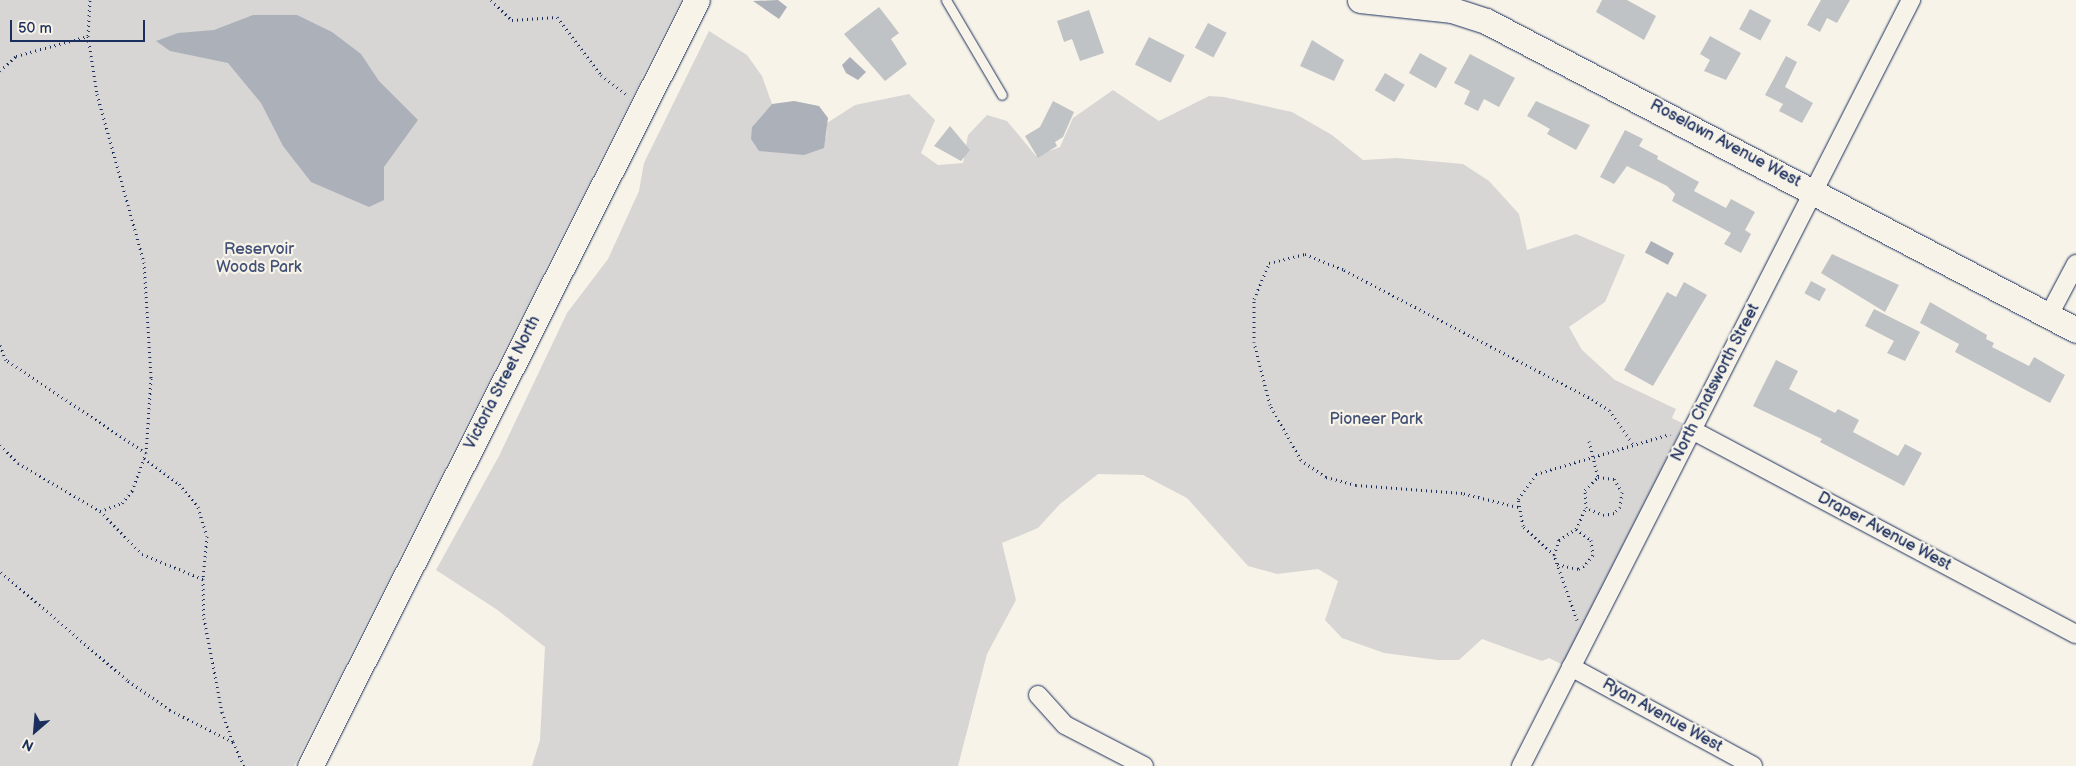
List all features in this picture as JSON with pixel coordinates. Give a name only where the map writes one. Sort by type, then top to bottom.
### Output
[{"type":"street","name":"Victoria Street North","points":[[310,766],[697,0]]},
{"type":"street","name":"Roselawn Avenue West","points":[[1360,0],[1454,5],[1523,38],[2076,330]]},
{"type":"street","name":"North Chatsworth Street","points":[[1521,766],[1910,0]]},
{"type":"street","points":[[2049,316],[2076,264]]},
{"type":"street","name":"Draper Avenue West","points":[[1690,434],[2076,634]]},
{"type":"street","name":"Ryan Avenue West","points":[[1571,667],[1753,766]]},
{"type":"street","points":[[1038,695],[1065,725],[1144,766]]},
{"type":"lane","points":[[946,0],[1002,95]]},
{"type":"path","points":[[90,0],[88,36],[97,94],[144,262],[151,378],[146,452],[138,478],[122,503],[100,511]]},
{"type":"path","points":[[491,0],[512,20],[557,17],[601,75],[626,94]]},
{"type":"path","points":[[0,71],[16,56],[88,36]]},
{"type":"path","points":[[1518,507],[1462,493],[1356,485],[1326,477],[1301,460],[1270,405],[1254,342],[1254,299],[1270,263],[1305,254],[1344,270],[1592,399],[1609,410],[1633,444]]},
{"type":"path","points":[[0,345],[6,360],[146,452]]},
{"type":"path","points":[[1589,632],[1579,626],[1554,555],[1523,526],[1518,507],[1528,480],[1536,474],[1633,444],[1676,432],[1690,434]]},
{"type":"path","points":[[1589,441],[1598,477]]},
{"type":"path","points":[[0,445],[18,463],[100,511],[142,554],[203,579]]},
{"type":"path","points":[[144,458],[179,484],[198,507],[207,536],[203,579],[204,618],[222,712],[244,766]]},
{"type":"path","points":[[1586,508],[1604,515],[1620,507],[1619,485],[1614,479],[1598,477]]},
{"type":"path","points":[[1554,555],[1559,540],[1576,529],[1586,508],[1585,490],[1598,477]]},
{"type":"path","points":[[1557,564],[1578,569],[1589,562],[1591,540],[1576,529]]},
{"type":"path","points":[[0,571],[127,680],[170,710],[233,742]]},
{"type":"green space","name":"Reservoir Woods Park","points":[[0,0],[681,0],[294,766],[0,766]]},
{"type":"green space","name":"Pioneer Park","points":[[709,31],[747,55],[762,76],[772,104],[752,127],[759,151],[778,151],[826,137],[827,123],[855,105],[909,94],[935,120],[921,153],[938,165],[963,163],[968,135],[987,115],[1007,121],[1036,156],[1060,147],[1073,118],[1113,90],[1159,121],[1209,96],[1224,97],[1292,112],[1332,135],[1363,160],[1397,158],[1463,164],[1489,181],[1519,214],[1527,250],[1576,234],[1625,255],[1605,302],[1569,327],[1582,350],[1615,380],[1676,409],[1672,418],[1684,424],[1563,665],[1549,658],[1542,661],[1482,639],[1459,660],[1438,660],[1384,653],[1342,638],[1325,620],[1338,581],[1318,569],[1277,574],[1248,566],[1187,498],[1143,475],[1098,474],[1060,504],[1038,528],[1002,543],[1016,600],[987,654],[958,766],[532,766],[540,740],[545,647],[496,609],[436,570],[499,456],[567,313],[608,259],[639,191],[644,163]]},
{"type":"shaded area","points":[[778,0],[787,7],[779,19],[753,1]]},
{"type":"shaded area","points":[[253,15],[297,15],[332,32],[361,54],[379,81],[418,120],[384,167],[384,200],[369,207],[311,182],[283,146],[261,103],[228,63],[170,51],[156,41],[178,33],[214,30]]},
{"type":"shaded area","points":[[850,57],[866,72],[858,80],[846,73],[842,65]]},
{"type":"shaded area","points":[[794,101],[819,106],[828,118],[824,148],[804,155],[759,151],[751,139],[752,127],[772,104]]},
{"type":"shaded area","points":[[1651,241],[1674,253],[1668,265],[1645,252]]},
{"type":"building","points":[[1602,0],[1627,0],[1656,16],[1644,40],[1596,12]]},
{"type":"building","points":[[1821,0],[1850,0],[1837,23],[1827,18],[1820,32],[1807,25]]},
{"type":"building","points":[[879,7],[899,33],[891,39],[907,64],[885,81],[844,34]]},
{"type":"building","points":[[1750,9],[1771,20],[1760,41],[1739,29]]},
{"type":"building","points":[[1089,10],[1104,53],[1080,61],[1072,39],[1064,42],[1057,21]]},
{"type":"building","points":[[1208,23],[1227,33],[1213,58],[1195,48]]},
{"type":"building","points":[[1710,36],[1741,53],[1726,80],[1704,71],[1710,60],[1700,54]]},
{"type":"building","points":[[1149,37],[1185,55],[1171,83],[1135,65]]},
{"type":"building","points":[[1312,40],[1344,60],[1334,81],[1300,66]]},
{"type":"building","points":[[1420,53],[1447,68],[1436,88],[1409,73]]},
{"type":"building","points":[[1470,54],[1515,78],[1499,107],[1484,99],[1478,111],[1464,104],[1470,91],[1454,83]]},
{"type":"building","points":[[1786,56],[1797,62],[1785,87],[1813,103],[1802,123],[1779,111],[1783,104],[1765,95]]},
{"type":"building","points":[[1385,73],[1405,85],[1394,102],[1375,90]]},
{"type":"building","points":[[1053,101],[1074,112],[1063,137],[1055,142],[1057,146],[1038,158],[1025,136],[1040,127]]},
{"type":"building","points":[[1536,101],[1590,125],[1576,150],[1547,134],[1550,129],[1527,116]]},
{"type":"building","points":[[950,126],[970,150],[961,161],[934,146]]},
{"type":"building","points":[[1625,130],[1643,139],[1639,146],[1658,156],[1657,159],[1699,182],[1694,191],[1726,208],[1731,199],[1755,212],[1745,230],[1751,234],[1741,253],[1724,244],[1731,233],[1672,201],[1675,194],[1667,186],[1627,166],[1614,184],[1600,177]]},
{"type":"building","points":[[1832,254],[1899,285],[1885,312],[1821,273]]},
{"type":"building","points":[[1811,281],[1826,289],[1819,301],[1804,293]]},
{"type":"building","points":[[1684,282],[1707,295],[1653,386],[1624,370],[1667,292],[1676,297]]},
{"type":"building","points":[[1930,302],[1987,335],[1986,339],[1994,343],[1992,347],[2029,366],[2034,357],[2065,375],[2050,403],[1955,352],[1959,344],[1920,323]]},
{"type":"building","points":[[1874,309],[1920,332],[1905,361],[1887,353],[1894,341],[1865,326]]},
{"type":"building","points":[[1776,360],[1798,371],[1789,389],[1835,413],[1838,409],[1859,420],[1853,432],[1898,456],[1905,444],[1922,453],[1904,486],[1820,442],[1822,439],[1753,406]]}]
